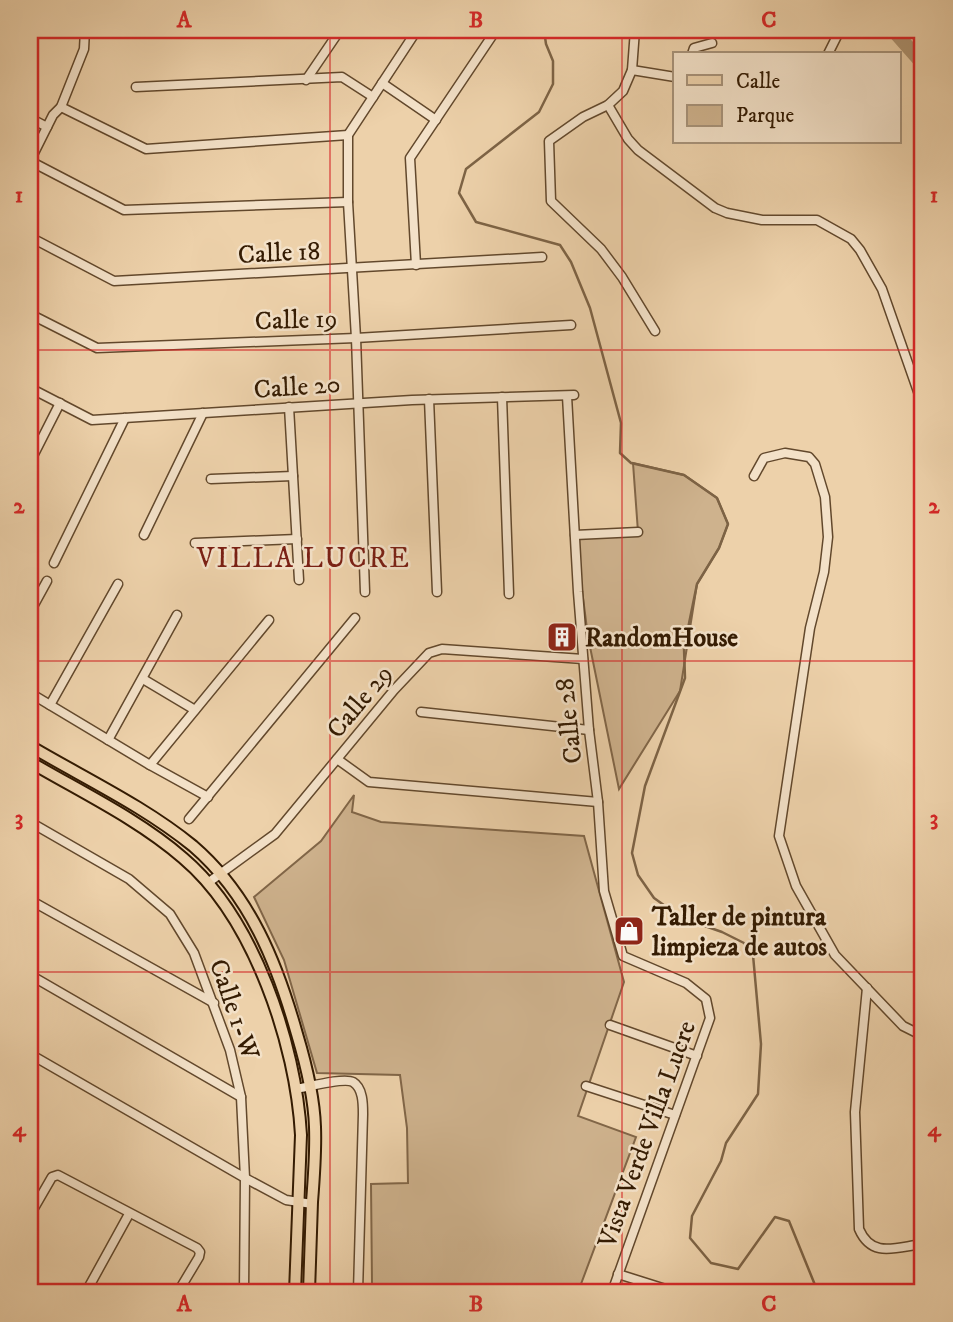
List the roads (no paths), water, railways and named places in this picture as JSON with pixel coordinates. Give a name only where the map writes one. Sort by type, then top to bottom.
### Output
[{"type":"main road","points":[[30,746],[154,818],[193,847],[222,874],[249,912],[267,947],[290,1009],[311,1087],[316,1129],[309,1292]]},
{"type":"main road","points":[[30,762],[160,840],[183,857],[209,882],[235,920],[253,954],[275,1013],[296,1089],[301,1135],[295,1292]]},
{"type":"street","points":[[85,30],[84,49],[61,107],[53,115],[30,161],[124,210],[348,202]]},
{"type":"street","points":[[306,80],[340,30]]},
{"type":"street","points":[[365,592],[359,403],[348,202],[348,135],[417,30]]},
{"type":"street","points":[[416,265],[410,158],[496,30]]},
{"type":"street","points":[[635,30],[632,70],[623,91],[608,105],[583,117],[549,141],[551,201],[601,249],[622,276],[655,331]]},
{"type":"street","points":[[829,52],[840,30]]},
{"type":"street","points":[[693,52],[694,48],[712,43]]},
{"type":"street","points":[[632,70],[673,77]]},
{"type":"street","points":[[135,87],[342,77],[373,97]]},
{"type":"street","points":[[382,83],[436,120]]},
{"type":"street","points":[[608,105],[628,139],[638,150],[715,208],[762,220],[817,220],[851,239],[883,289],[923,406]]},
{"type":"street","points":[[61,107],[146,149],[348,135]]},
{"type":"street","points":[[30,118],[47,127]]},
{"type":"street","points":[[30,133],[41,139]]},
{"type":"street","name":"Calle 18","points":[[30,237],[114,281],[542,257]]},
{"type":"street","name":"Calle 19","points":[[30,314],[97,348],[356,338],[571,325]]},
{"type":"street","name":"Calle 20","points":[[30,388],[92,420],[359,403],[571,396]]},
{"type":"street","name":"Calle 28","points":[[571,396],[575,535],[589,730],[598,802],[604,891],[623,957]]},
{"type":"street","points":[[502,397],[509,594]]},
{"type":"street","points":[[429,400],[437,592]]},
{"type":"street","points":[[30,462],[60,403]]},
{"type":"street","points":[[289,407],[299,580]]},
{"type":"street","points":[[144,535],[203,413]]},
{"type":"street","points":[[54,563],[125,418]]},
{"type":"street","points":[[754,476],[764,458],[785,453],[798,453],[809,457],[815,464],[825,496],[828,537],[824,572],[810,628],[779,836],[796,886],[835,955],[903,1026],[923,1036]]},
{"type":"street","points":[[211,479],[293,476]]},
{"type":"street","points":[[575,535],[638,532]]},
{"type":"street","points":[[195,543],[297,539]]},
{"type":"street","points":[[30,612],[47,581]]},
{"type":"street","points":[[50,705],[118,584]]},
{"type":"street","points":[[108,740],[177,615]]},
{"type":"street","points":[[189,819],[355,618]]},
{"type":"street","points":[[149,765],[269,620]]},
{"type":"street","name":"Calle 29","points":[[209,882],[275,834],[429,653],[442,649],[583,659]]},
{"type":"street","points":[[144,678],[195,710]]},
{"type":"street","points":[[30,693],[149,765],[208,797]]},
{"type":"street","points":[[421,712],[589,730]]},
{"type":"street","points":[[337,759],[369,782],[598,802]]},
{"type":"street","name":"Calle 1-W","points":[[30,822],[129,879],[170,914],[194,953],[230,1050],[242,1097],[245,1178],[244,1292]]},
{"type":"street","points":[[30,900],[214,1003]]},
{"type":"street","name":"Vista Verde Villa Lucre","points":[[612,1292],[710,1018],[706,999],[686,983],[623,957]]},
{"type":"street","points":[[30,975],[242,1097]]},
{"type":"street","points":[[867,988],[855,1112],[859,1228],[869,1245],[878,1250],[923,1244]]},
{"type":"street","points":[[610,1025],[697,1056]]},
{"type":"street","points":[[30,1054],[286,1200],[312,1204]]},
{"type":"street","points":[[296,1089],[344,1081],[353,1082],[360,1090],[363,1102],[358,1292]]},
{"type":"street","points":[[586,1086],[675,1115]]},
{"type":"street","points":[[30,1215],[52,1177],[56,1175],[200,1252],[178,1292]]},
{"type":"street","points":[[86,1292],[129,1214]]},
{"type":"street","points":[[618,1274],[675,1292]]},
{"type":"waterway","points":[[544,30],[553,61],[553,84],[539,112],[466,169],[459,193],[476,222],[560,245],[571,262],[590,308],[621,423],[620,453],[631,463],[684,475],[717,498],[728,524],[719,548],[697,584],[684,648],[685,678],[645,786],[632,853],[638,875],[654,898],[682,918],[744,943],[753,955],[761,1044],[758,1094],[726,1143],[721,1161],[692,1216],[690,1238],[711,1263],[738,1269],[775,1217],[789,1221],[815,1285],[812,1292]]},
{"type":"waterway","points":[[893,30],[923,64],[923,114]]},
{"type":"place","name":"RandomHouse","points":[[562,637]]},
{"type":"place","name":"Taller de pintura limpieza de autos","points":[[629,931]]},
{"type":"district","name":"VILLA LUCRE","points":[[304,557]]}]
